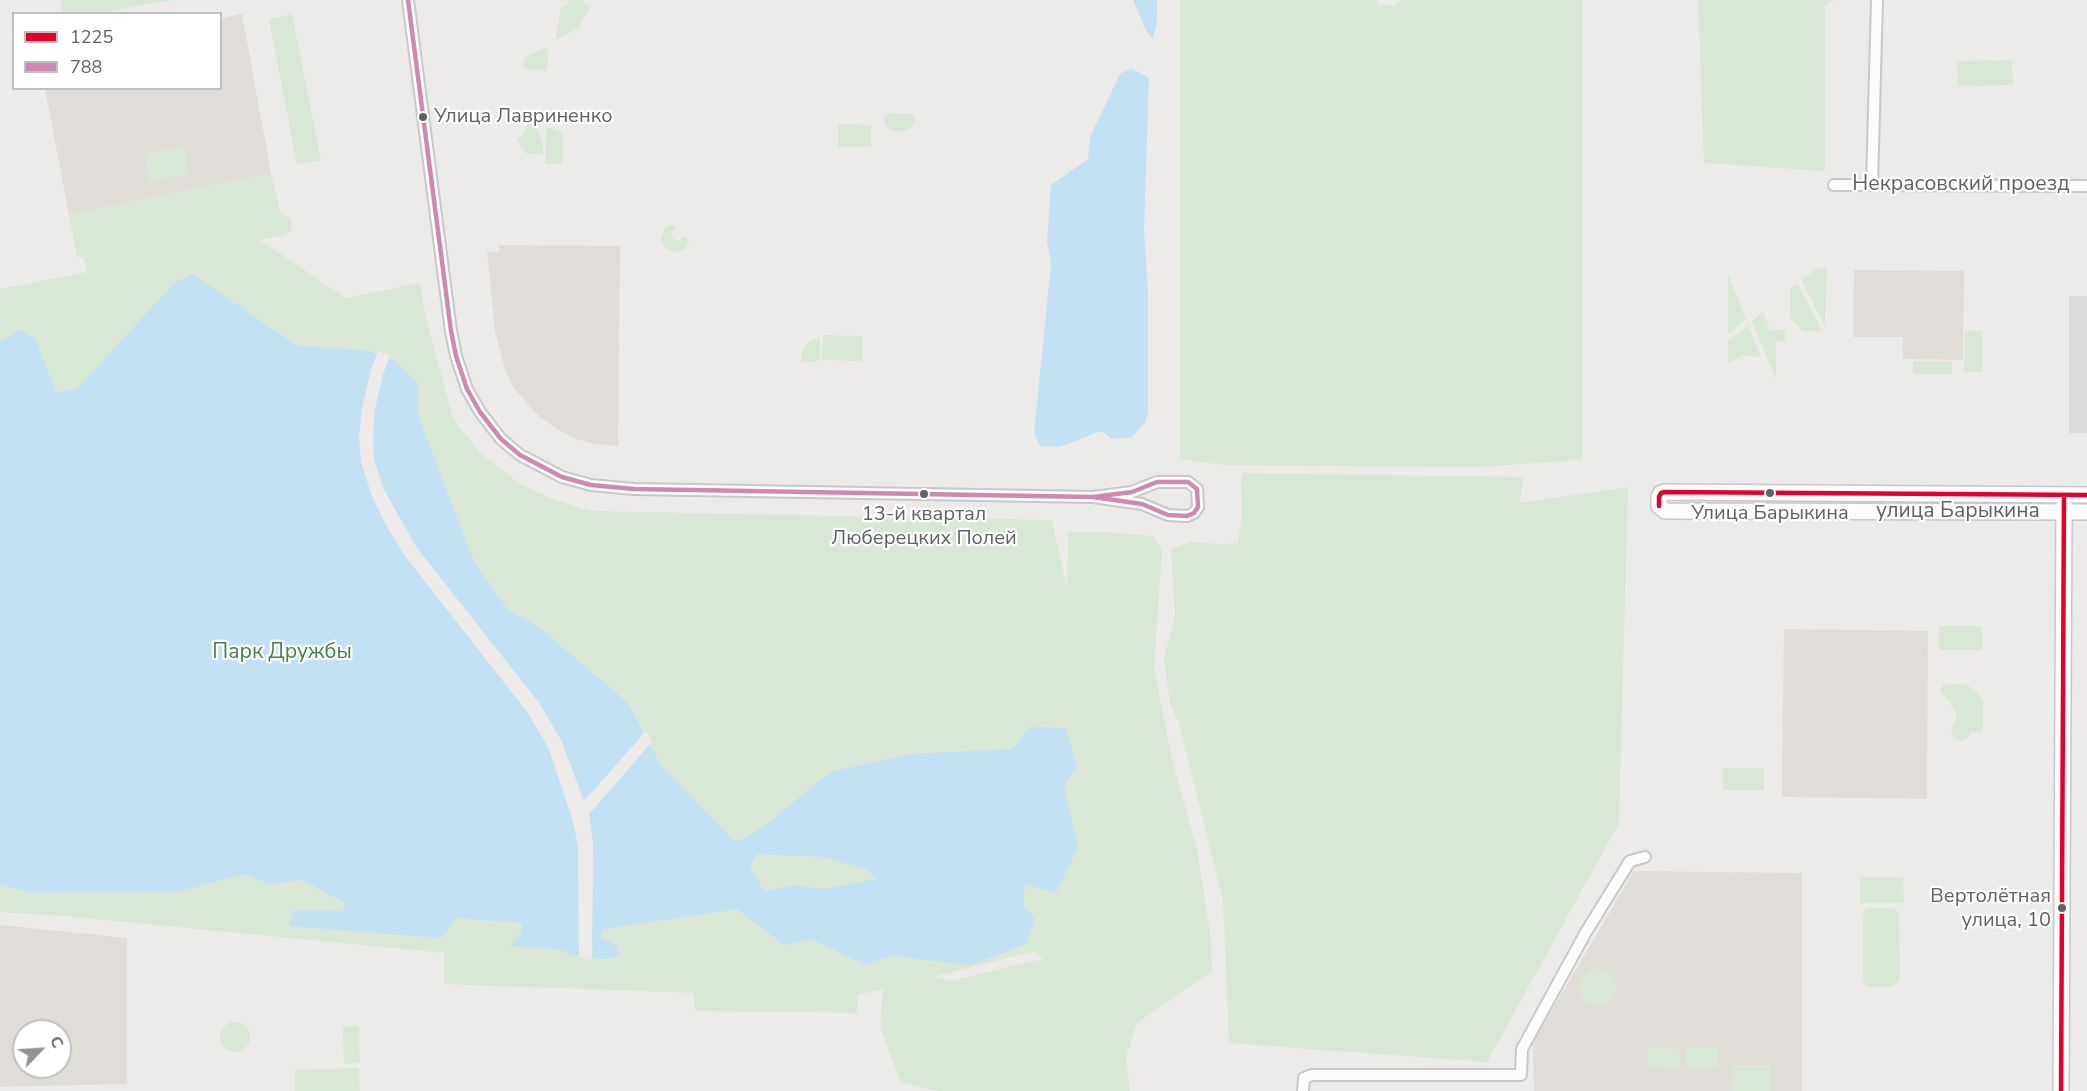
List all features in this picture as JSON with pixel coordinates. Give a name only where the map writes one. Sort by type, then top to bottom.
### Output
[{"type":"street","points":[[408,0],[456,356],[467,389],[480,412],[501,439],[520,455],[562,477],[591,485],[628,488],[1093,496],[1132,492],[1157,482],[1188,482],[1198,491],[1198,507],[1194,513],[1187,516],[1167,515],[1142,504],[1093,496]]},
{"type":"street","points":[[1872,185],[1877,0]]},
{"type":"street","name":"Некрасовский проезд","points":[[1834,185],[2087,186]]},
{"type":"street","name":"улица Барыкина","points":[[2087,495],[1665,492],[1659,497],[1659,506],[1665,511],[2087,512]]},
{"type":"street","points":[[2061,1091],[2064,495]]},
{"type":"street","points":[[1304,1091],[1304,1078],[1312,1075],[1521,1075],[1522,1049],[1586,932],[1630,861],[1646,857]]},
{"type":"shaded area","points":[[242,14],[271,173],[69,215],[45,90],[222,90],[222,18]]},
{"type":"shaded area","points":[[499,245],[620,246],[618,446],[595,444],[576,439],[555,428],[540,417],[515,390],[506,373],[495,332],[487,252],[499,251]]},
{"type":"shaded area","points":[[1854,270],[1964,271],[1963,360],[1903,359],[1903,337],[1853,337]]},
{"type":"shaded area","points":[[2069,296],[2087,296],[2087,433],[2069,433]]},
{"type":"shaded area","points":[[1784,629],[1928,631],[1927,799],[1782,797]]},
{"type":"shaded area","points":[[1634,871],[1802,873],[1802,1091],[1534,1091],[1533,1042]]},
{"type":"shaded area","points":[[0,925],[127,938],[127,1084],[0,1087]]},
{"type":"green space","points":[[60,0],[172,0],[105,12],[63,12]]},
{"type":"green space","points":[[567,0],[581,0],[591,8],[579,24],[581,27],[555,40],[561,8],[568,4]]},
{"type":"green space","points":[[1180,0],[1378,0],[1378,4],[1394,6],[1400,0],[1582,0],[1582,460],[1476,467],[1224,465],[1180,459]]},
{"type":"green space","points":[[1698,0],[1834,0],[1825,6],[1825,171],[1704,163]]},
{"type":"green space","points":[[292,14],[321,160],[297,165],[269,19]]},
{"type":"green space","points":[[544,48],[549,50],[547,71],[523,68],[524,58]]},
{"type":"green space","points":[[2012,60],[2013,85],[1958,86],[1957,61]]},
{"type":"green space","points":[[890,113],[913,114],[914,124],[909,129],[895,132],[885,125],[884,118]]},
{"type":"green space","points":[[531,121],[543,145],[543,154],[527,154],[517,141]]},
{"type":"green space","points":[[838,124],[871,125],[871,147],[838,147]]},
{"type":"green space","points":[[547,127],[563,133],[563,164],[545,164]]},
{"type":"green space","points":[[184,147],[189,174],[149,181],[145,154]]},
{"type":"green space","name":"Парк Дружбы","points":[[271,173],[281,214],[291,218],[292,229],[286,235],[260,240],[346,298],[420,283],[425,314],[453,418],[482,455],[519,483],[552,499],[592,511],[1052,520],[1067,591],[1068,532],[1154,536],[1162,551],[1154,668],[1172,759],[1197,849],[1211,940],[1212,971],[1137,1023],[1126,1057],[1130,1091],[939,1091],[901,1083],[880,1027],[883,989],[858,995],[857,1013],[695,1011],[694,993],[444,984],[444,953],[64,916],[0,912],[0,289],[87,272],[84,258],[77,257],[69,215]],"holes":[[[1035,951],[1043,959],[949,981],[933,977]]]},
{"type":"green space","points":[[673,224],[676,228],[671,232],[673,239],[680,241],[684,236],[689,241],[685,249],[678,252],[666,249],[661,239],[665,228]]},
{"type":"green space","points":[[1819,267],[1827,267],[1825,326],[1801,280]]},
{"type":"green space","points":[[1728,274],[1746,319],[1728,334]]},
{"type":"green space","points":[[1798,284],[1822,331],[1803,331],[1790,318],[1790,289]]},
{"type":"green space","points":[[1763,311],[1770,330],[1785,330],[1785,341],[1776,341],[1776,379],[1752,321]]},
{"type":"green space","points":[[1748,325],[1761,358],[1744,355],[1728,363],[1728,341]]},
{"type":"green space","points":[[1965,331],[1982,331],[1982,372],[1964,372]]},
{"type":"green space","points":[[823,335],[862,336],[862,361],[822,360]]},
{"type":"green space","points":[[820,338],[820,359],[816,362],[801,362],[805,345]]},
{"type":"green space","points":[[1913,361],[1952,361],[1952,374],[1913,374]]},
{"type":"green space","points":[[1243,473],[1523,477],[1520,503],[1628,487],[1619,823],[1487,1062],[1229,1043],[1223,900],[1179,723],[1170,704],[1164,658],[1175,616],[1171,549],[1190,542],[1238,543],[1242,514],[1241,481]]},
{"type":"green space","points":[[1677,499],[2045,502],[2045,507],[1677,505]]},
{"type":"green space","points":[[1939,626],[1982,626],[1982,650],[1939,650]]},
{"type":"green space","points":[[1944,684],[1967,685],[1983,700],[1983,728],[1980,732],[1972,732],[1966,739],[1960,741],[1952,734],[1951,728],[1957,716],[1955,710],[1940,691]]},
{"type":"green space","points":[[1723,768],[1764,768],[1764,790],[1723,790]]},
{"type":"green space","points":[[1860,877],[1903,877],[1904,903],[1860,903]]},
{"type":"green space","points":[[1891,908],[1899,913],[1900,978],[1891,987],[1869,987],[1863,981],[1863,916],[1865,910]]},
{"type":"green space","points":[[1598,969],[1611,974],[1616,987],[1611,1000],[1598,1005],[1585,1000],[1580,987],[1585,974]]},
{"type":"green space","points":[[235,1022],[246,1026],[250,1037],[246,1048],[235,1052],[224,1048],[220,1037],[224,1026]]},
{"type":"green space","points":[[359,1026],[360,1063],[344,1064],[343,1027]]},
{"type":"green space","points":[[1686,1047],[1718,1047],[1718,1068],[1686,1068]]},
{"type":"green space","points":[[1648,1048],[1680,1049],[1680,1068],[1648,1067]]},
{"type":"green space","points":[[1733,1065],[1771,1065],[1771,1091],[1732,1091]]},
{"type":"green space","points":[[359,1068],[360,1091],[295,1091],[295,1070]]},
{"type":"water","points":[[1133,0],[1157,0],[1157,21],[1153,38],[1146,31]]},
{"type":"water","points":[[1131,68],[1149,78],[1144,230],[1148,290],[1148,413],[1145,423],[1132,437],[1112,439],[1101,431],[1060,447],[1040,446],[1034,433],[1051,264],[1047,242],[1051,185],[1088,159],[1090,137],[1120,74]]},
{"type":"water","name":"Парк Дружбы","points":[[192,274],[296,345],[370,351],[395,361],[418,384],[418,415],[474,562],[509,611],[534,623],[628,703],[661,766],[736,842],[762,828],[830,772],[911,754],[1012,749],[1030,727],[1066,728],[1077,767],[1064,785],[1078,848],[1056,893],[1025,884],[1023,905],[1035,919],[1026,944],[970,965],[891,956],[866,965],[811,939],[784,945],[737,909],[604,929],[600,937],[617,946],[619,954],[612,958],[600,959],[572,955],[561,950],[510,946],[521,933],[523,923],[456,918],[441,938],[288,926],[294,910],[342,911],[346,903],[302,880],[268,884],[246,874],[176,892],[32,893],[0,884],[0,341],[20,329],[35,338],[56,392],[77,389],[174,283]],"holes":[[[757,854],[824,857],[868,870],[876,879],[824,889],[793,885],[764,891],[750,867]]]},
{"type":"pier","points":[[378,351],[390,356],[383,374],[375,409],[373,435],[374,460],[384,490],[417,548],[540,704],[562,742],[584,801],[646,731],[652,742],[589,814],[593,843],[592,960],[579,958],[578,847],[573,821],[549,749],[528,713],[405,556],[372,496],[361,462],[359,436],[362,408]]},
{"type":"transit line","name":"788","points":[[408,0],[456,356],[467,389],[480,412],[501,439],[520,455],[562,477],[591,485],[634,489],[1093,497]]},
{"type":"transit line","name":"788","points":[[1157,482],[1188,482],[1197,489],[1198,507],[1194,513],[1187,516],[1168,515],[1142,504],[1093,497],[1132,492],[1157,482]]},
{"type":"transit line","name":"1225","points":[[1659,506],[1659,497],[1665,492],[2087,495]]},
{"type":"transit line","name":"1225","points":[[2061,1091],[2064,495]]},
{"type":"place","name":"Улица Лавриненко","points":[[423,117]]},
{"type":"place","name":"Улица Барыкина","points":[[1770,493]]},
{"type":"place","name":"13-й квартал Люберецких Полей","points":[[924,494]]},
{"type":"place","name":"Вертолётная улица, 10","points":[[2062,908]]}]
